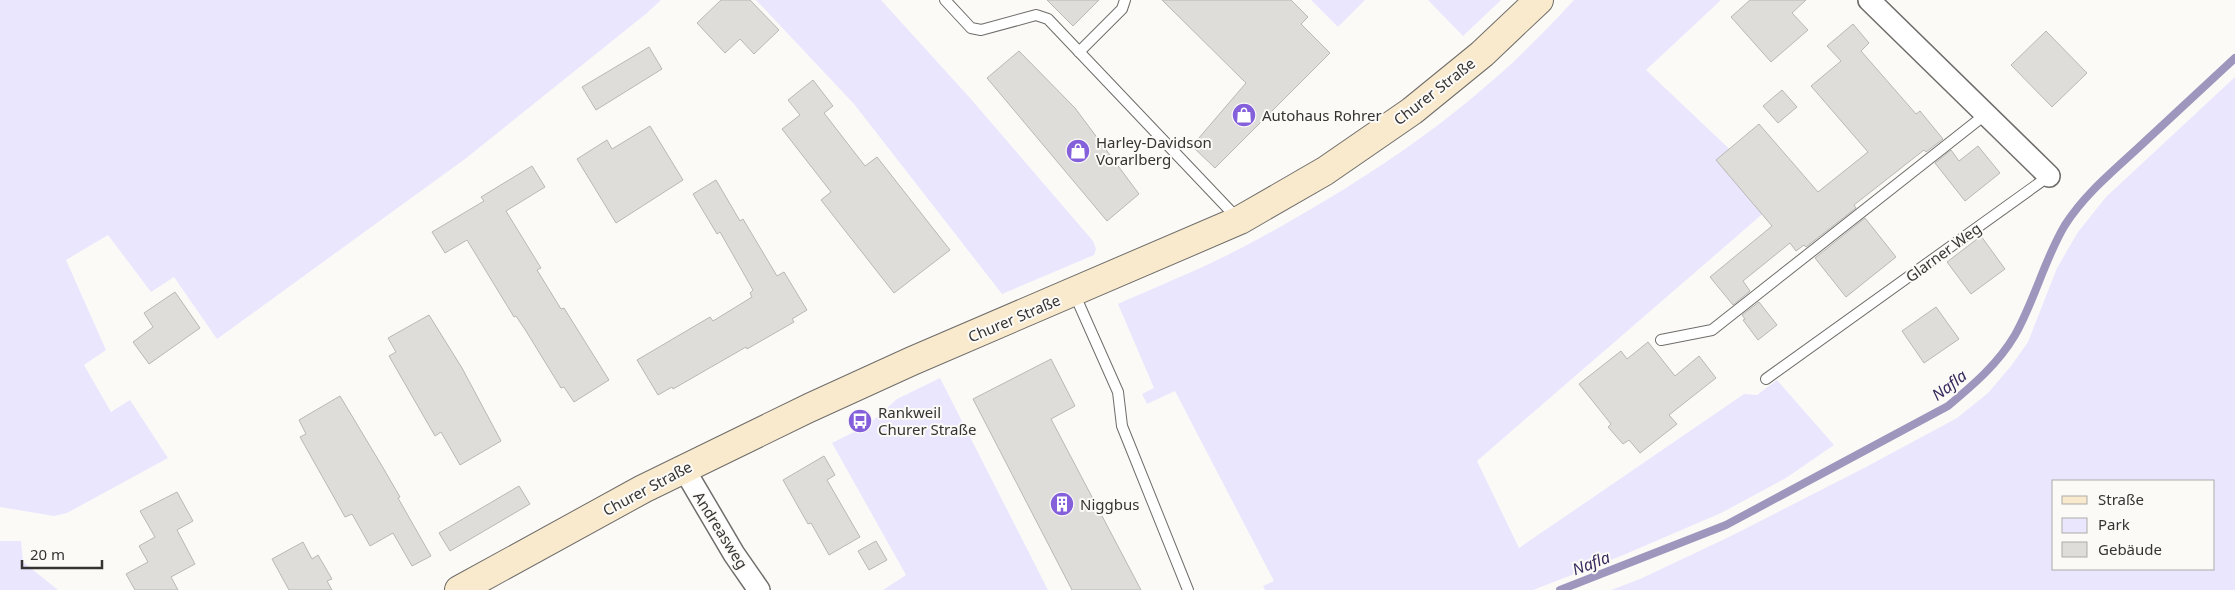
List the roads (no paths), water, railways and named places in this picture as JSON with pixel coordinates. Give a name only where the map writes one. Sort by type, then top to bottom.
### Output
[{"type":"main road","name":"Churer Straße","points":[[459,590],[684,469],[809,408],[912,361],[1240,220],[1325,171],[1412,111],[1459,73],[1539,0]]},
{"type":"street","name":"Glarner Weg","points":[[1869,0],[2049,176]]},
{"type":"street","name":"Andreasweg","points":[[684,469],[734,554],[760,590]]},
{"type":"lane","points":[[945,0],[971,28],[981,30],[1036,15],[1048,19],[1240,220]]},
{"type":"lane","points":[[1079,52],[1122,10],[1125,0]]},
{"type":"lane","points":[[1661,340],[1712,330],[1986,114]]},
{"type":"lane","name":"Glarner Weg","points":[[1766,379],[2049,176]]},
{"type":"lane","points":[[1074,292],[1118,392],[1122,426],[1188,590]]},
{"type":"waterway","name":"Nafla","points":[[1560,590],[1726,525],[1948,406],[1985,373],[2008,346],[2022,322],[2058,238],[2081,204],[2108,175],[2235,58]]},
{"type":"place","name":"Autohaus Rohrer","points":[[1244,115]]},
{"type":"place","name":"Harley-Davidson Vorarlberg","points":[[1078,151]]},
{"type":"place","name":"Rankweil Churer Straße","points":[[860,421]]},
{"type":"place","name":"Niggbus","points":[[1062,504]]}]
